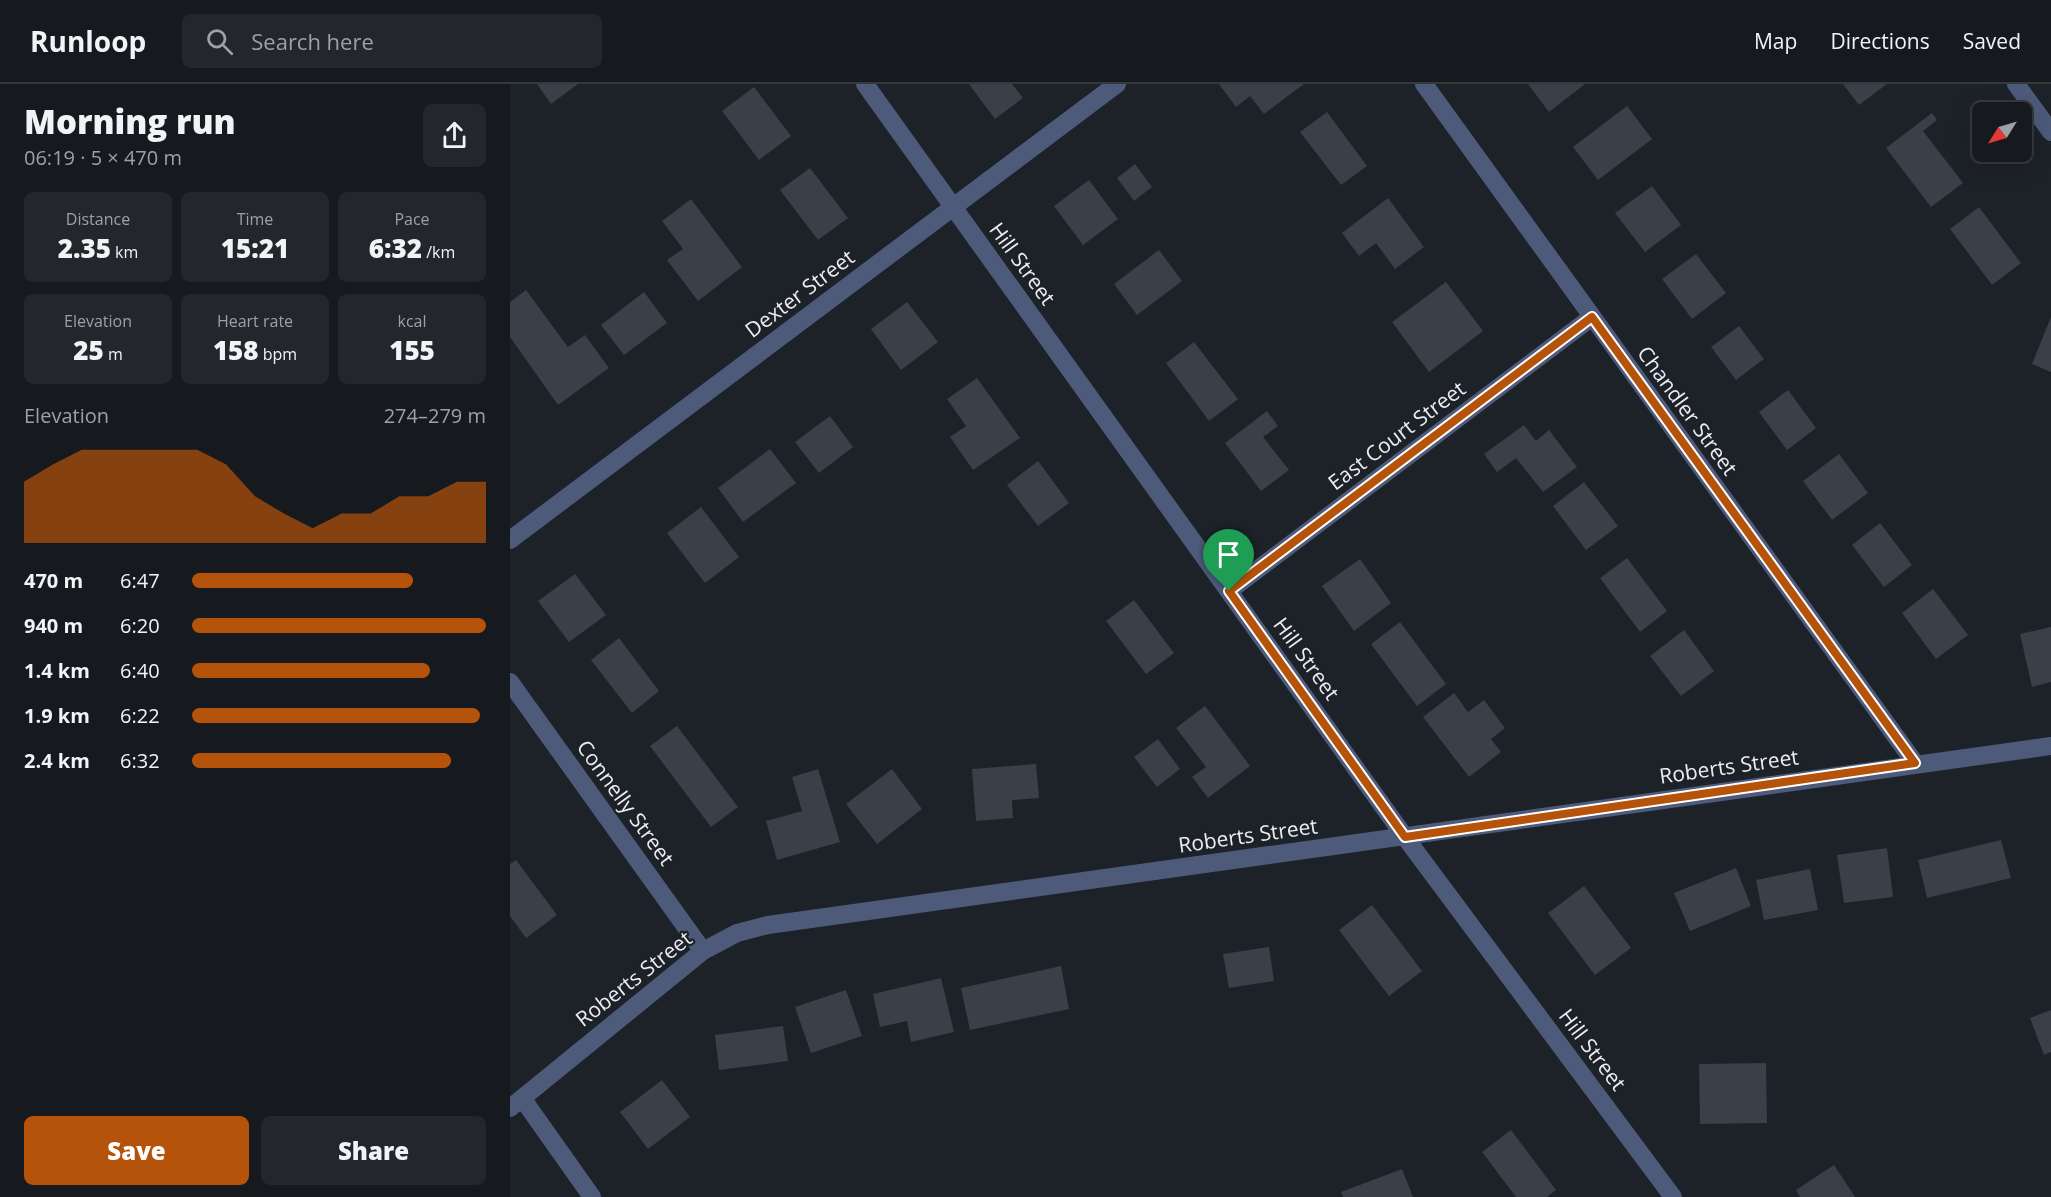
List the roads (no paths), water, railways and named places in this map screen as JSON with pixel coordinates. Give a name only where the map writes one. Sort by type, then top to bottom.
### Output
[{"type":"street","name":"Hill Street","points":[[865,84],[1405,837],[1673,1197]]},
{"type":"street","name":"Dexter Street","points":[[510,540],[1117,84]]},
{"type":"street","name":"Chandler Street","points":[[1424,84],[1915,763]]},
{"type":"street","points":[[2016,84],[2051,132]]},
{"type":"street","name":"East Court Street","points":[[1229,591],[1592,317]]},
{"type":"street","name":"Connelly Street","points":[[510,682],[703,951]]},
{"type":"street","name":"Roberts Street","points":[[516,1103],[703,951],[737,933],[768,925],[1405,837],[1915,763],[2051,746]]},
{"type":"street","points":[[516,1103],[592,1197]]}]
